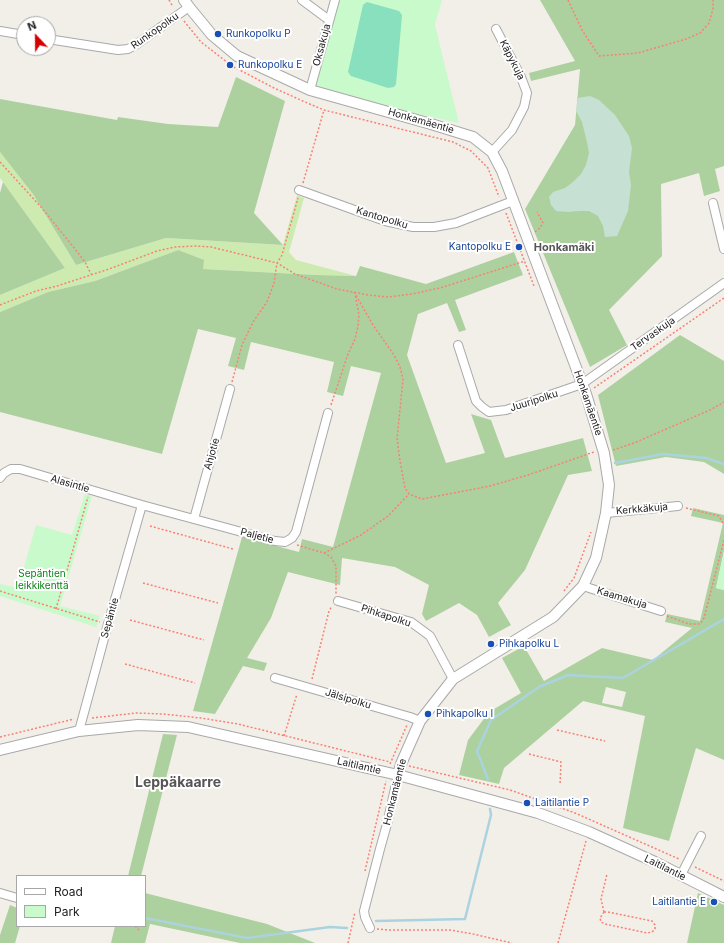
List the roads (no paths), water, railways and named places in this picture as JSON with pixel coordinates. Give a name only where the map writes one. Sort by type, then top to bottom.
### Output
[{"type":"street","points":[[302,0],[329,20]]},
{"type":"street","name":"Oksakuja","points":[[310,90],[335,0]]},
{"type":"street","name":"Runkopolku","points":[[56,40],[118,50],[128,49],[137,44],[186,4]]},
{"type":"street","name":"Honkamäentie","points":[[186,4],[212,35],[237,56],[310,90],[472,137],[492,152],[502,171],[584,389],[604,452],[609,486],[606,513],[596,558],[583,586],[553,618],[453,679],[420,721],[401,764],[393,774],[387,824],[364,911],[370,928]]},
{"type":"street","name":"Käpykuja","points":[[492,152],[512,130],[524,107],[527,93],[521,77],[496,29]]},
{"type":"street","points":[[0,31],[16,34]]},
{"type":"street","name":"Kantopolku","points":[[299,190],[385,221],[413,227],[456,223],[513,201]]},
{"type":"street","points":[[713,204],[724,249]]},
{"type":"street","name":"Tervaskuja","points":[[584,389],[724,283]]},
{"type":"street","name":"Juuripolku","points":[[458,345],[476,401],[482,408],[489,412],[506,410],[584,389]]},
{"type":"street","name":"Ahjotie","points":[[194,519],[230,389]]},
{"type":"street","name":"Paljetie","points":[[142,505],[275,541],[285,542],[292,538],[296,532],[328,413]]},
{"type":"street","name":"Alasintie","points":[[0,478],[4,473],[11,469],[20,469],[142,505]]},
{"type":"street","name":"Sepäntie","points":[[79,731],[142,505]]},
{"type":"street","name":"Kerkkäkuja","points":[[606,513],[678,506]]},
{"type":"street","name":"Kaamakuja","points":[[583,586],[661,611]]},
{"type":"street","name":"Pihkapolku","points":[[338,601],[411,622],[430,636],[453,679]]},
{"type":"street","name":"Jälsipolku","points":[[275,678],[300,684],[420,721]]},
{"type":"street","name":"Laitilantie","points":[[0,750],[79,731],[138,726],[188,727],[393,774],[538,813],[589,832],[724,897]]},
{"type":"street","points":[[681,875],[701,836]]},
{"type":"street","points":[[0,893],[16,898]]},
{"type":"waterway","points":[[615,463],[663,454],[706,458],[724,464]]},
{"type":"waterway","points":[[488,779],[477,751],[491,720],[539,687],[568,675],[623,678],[724,619]]},
{"type":"waterway","points":[[376,921],[465,919],[491,815],[490,809]]},
{"type":"waterway","points":[[146,918],[247,938],[330,927],[347,928]]},
{"type":"place","name":"Runkopolku P","points":[[218,34]]},
{"type":"place","name":"Runkopolku E","points":[[230,65]]},
{"type":"place","name":"Kantopolku E","points":[[519,247]]},
{"type":"place","name":"Pihkapolku L","points":[[491,644]]},
{"type":"place","name":"Pihkapolku I","points":[[428,714]]},
{"type":"place","name":"Laitilantie P","points":[[527,803]]},
{"type":"place","name":"Laitilantie E","points":[[714,902]]},
{"type":"district","name":"Honkamäki","points":[[564,248]]},
{"type":"district","name":"Leppäkaarre","points":[[178,783]]},
{"type":"park label","name":"Sepäntien leikkikenttä","points":[[42,580]]}]
